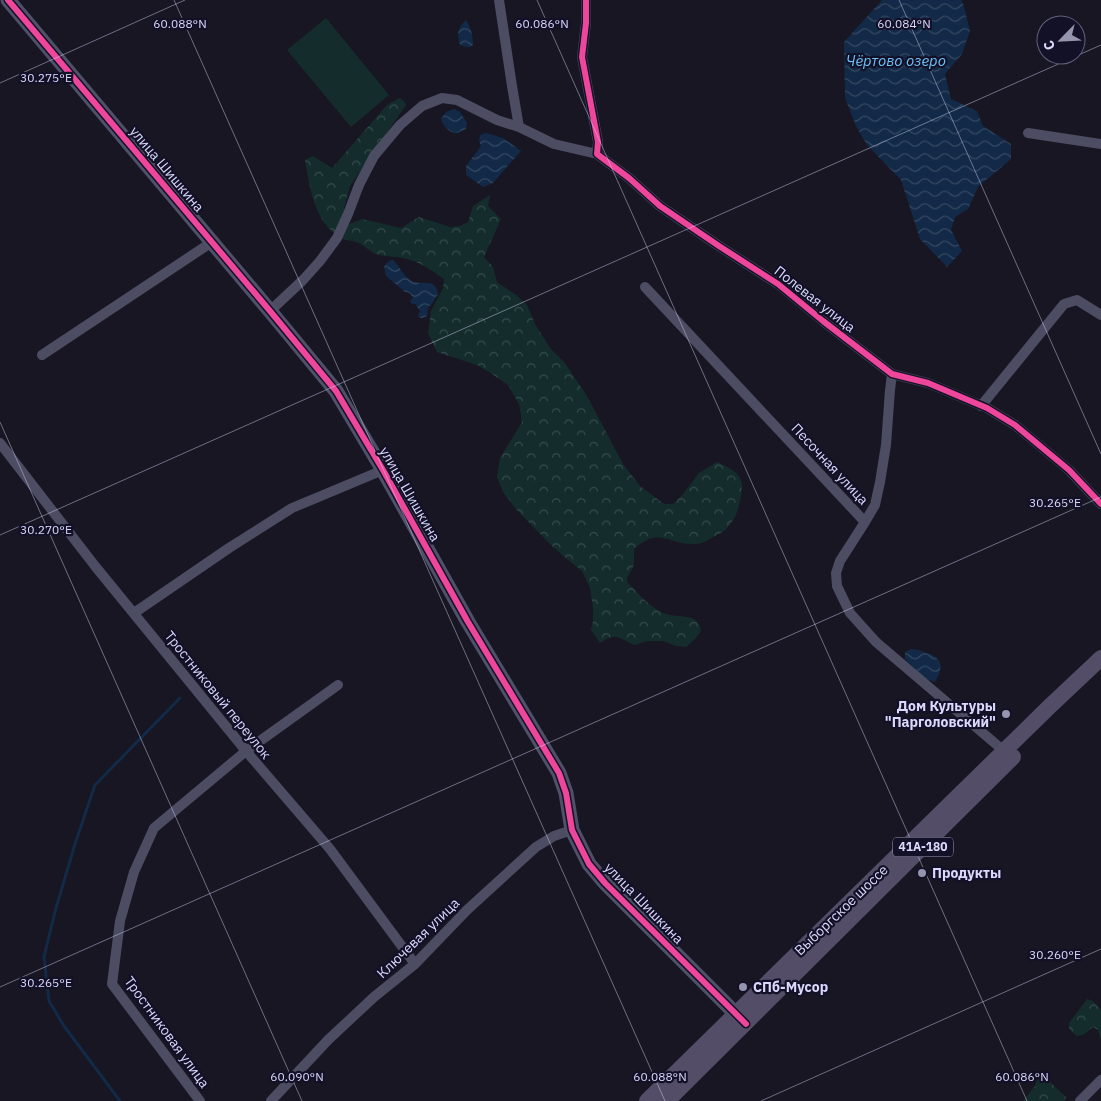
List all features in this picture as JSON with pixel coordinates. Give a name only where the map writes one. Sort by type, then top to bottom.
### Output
[{"type":"main road","name":"Выборгское шоссе","points":[[667,1101],[741,1018],[1004,751],[1101,658]]},
{"type":"main road","name":"Выборгское шоссе","points":[[647,1101],[741,1018],[1101,672]]},
{"type":"street","name":"улица Шишкина","points":[[8,0],[336,391],[383,470],[468,622],[559,773],[566,793],[572,830],[589,864],[605,883],[741,1018]]},
{"type":"street","points":[[499,0],[519,127]]},
{"type":"street","points":[[270,311],[320,261],[337,238],[359,185],[374,156],[400,125],[422,106],[442,98],[457,100],[497,120],[519,127],[554,144],[597,154],[598,142],[582,57],[586,23],[586,0]]},
{"type":"street","points":[[1028,133],[1101,144]]},
{"type":"street","name":"Полевая улица","points":[[597,154],[629,178],[660,206],[778,284],[892,374],[928,383],[987,408],[1014,426],[1069,470],[1101,504]]},
{"type":"street","points":[[42,355],[212,242]]},
{"type":"street","name":"Песочная улица","points":[[645,287],[865,522],[840,561],[836,574],[837,586],[850,613],[876,642],[1004,751]]},
{"type":"street","points":[[981,406],[1064,304],[1077,300],[1101,316]]},
{"type":"street","points":[[865,522],[875,504],[880,482],[886,445],[892,374]]},
{"type":"street","name":"Тростниковый переулок","points":[[0,443],[95,566],[246,752],[330,848],[415,964]]},
{"type":"street","points":[[134,613],[229,548],[292,508],[383,470]]},
{"type":"street","name":"Тростниковая улица","points":[[200,1101],[112,984],[120,920],[134,872],[154,828],[246,752],[338,685]]},
{"type":"street","name":"Ключевая улица","points":[[271,1101],[328,1040],[374,997],[415,964],[467,910],[536,847],[554,836],[572,830]]},
{"type":"street","points":[[1080,1101],[1101,1080]]},
{"type":"green space","points":[[326,18],[389,95],[351,127],[287,50]]},
{"type":"green space","points":[[400,98],[406,105],[350,186],[344,208],[344,223],[349,224],[362,219],[401,228],[419,217],[450,227],[460,226],[468,222],[473,206],[490,195],[488,206],[501,219],[484,257],[493,267],[497,282],[527,305],[535,324],[550,348],[564,362],[587,396],[623,464],[640,486],[664,504],[673,504],[699,473],[717,462],[734,471],[740,478],[742,487],[738,510],[730,525],[723,532],[707,541],[695,544],[686,544],[664,538],[650,539],[634,549],[634,565],[627,578],[628,583],[647,602],[661,612],[691,618],[699,624],[701,631],[686,647],[676,646],[663,641],[648,641],[634,645],[617,637],[600,643],[591,630],[593,608],[590,588],[582,571],[552,546],[516,509],[503,492],[497,477],[500,458],[522,422],[519,404],[508,385],[489,372],[477,365],[437,352],[428,333],[431,311],[443,288],[444,279],[414,261],[376,254],[359,243],[341,238],[332,231],[319,214],[311,193],[305,160],[313,156],[332,168],[387,105]]},
{"type":"green space","points":[[1087,999],[1093,1001],[1101,1010],[1101,1040],[1098,1030],[1093,1027],[1083,1035],[1077,1036],[1069,1029],[1069,1023]]},
{"type":"green space","points":[[1043,1077],[1066,1097],[1065,1101],[1023,1101],[1035,1086],[1037,1080]]},
{"type":"water","name":"Чёртово озеро","points":[[882,0],[961,0],[970,31],[962,54],[945,74],[951,99],[977,111],[983,126],[1011,144],[1011,159],[978,187],[968,209],[955,217],[951,230],[962,251],[947,267],[920,239],[901,180],[867,145],[856,126],[845,98],[844,42]]},
{"type":"water","points":[[466,20],[473,38],[473,45],[470,47],[460,45],[458,37],[459,29]]},
{"type":"water","points":[[454,109],[460,112],[467,123],[466,129],[457,133],[447,129],[441,119],[446,112]]},
{"type":"water","points":[[486,133],[503,138],[521,151],[493,183],[483,187],[466,175],[466,166],[481,146],[479,141],[480,135]]},
{"type":"water","points":[[390,260],[397,264],[409,279],[430,283],[436,288],[438,294],[428,307],[427,316],[420,318],[418,316],[420,311],[410,301],[413,298],[411,294],[405,292],[386,276],[384,266]]},
{"type":"water","points":[[911,649],[933,655],[937,658],[940,664],[940,672],[935,682],[924,677],[905,659],[905,652]]},
{"type":"waterway","points":[[120,1101],[64,1026],[49,1001],[44,957],[56,908],[95,785],[180,698]]},
{"type":"cycle path","points":[[8,0],[336,391],[383,470],[468,622],[559,773],[566,793],[572,830],[589,864],[605,883],[746,1024]]},
{"type":"cycle path","points":[[586,0],[586,23],[582,57],[598,142],[597,154],[629,178],[660,206],[778,284],[892,374],[928,383],[987,408],[1015,425],[1069,470],[1101,504]]},
{"type":"place","name":"Дом Культуры \"Парголовский\"","points":[[1006,714]]},
{"type":"place","name":"Продукты","points":[[922,873]]},
{"type":"place","name":"СПб-Мусор","points":[[743,987]]}]
